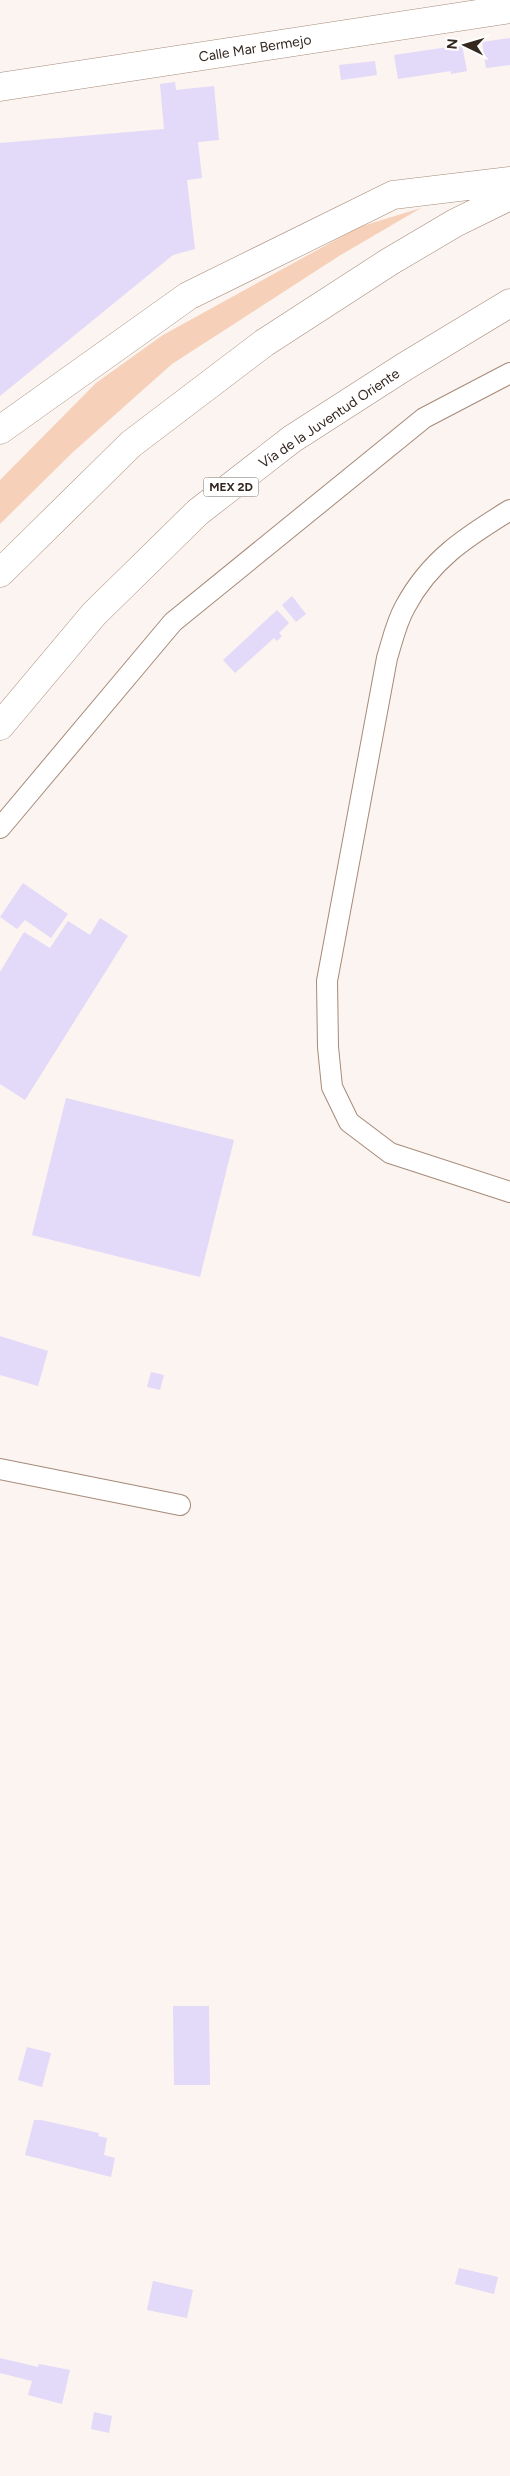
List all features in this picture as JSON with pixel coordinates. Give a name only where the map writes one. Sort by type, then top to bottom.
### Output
[{"type":"main road","name":"Calle Mar Bermejo","points":[[0,87],[461,8],[510,9]]},
{"type":"main road","points":[[0,430],[188,296],[393,195],[510,181]]},
{"type":"main road","points":[[0,573],[131,444],[264,342],[389,262],[455,223],[510,196]]},
{"type":"main road","name":"Vía de la Juventud Oriente","points":[[0,726],[94,614],[198,512],[292,439],[404,367],[510,303]]},
{"type":"lane","points":[[0,828],[173,622],[424,418],[510,373]]},
{"type":"lane","points":[[510,510],[457,544],[429,571],[404,608],[387,658],[327,990],[328,1046],[332,1087],[349,1122],[390,1153],[510,1192]]},
{"type":"lane","points":[[0,1469],[180,1505]]},
{"type":"shaded area","points":[[421,208],[339,256],[172,364],[72,453],[0,524],[0,480],[96,383],[163,335],[359,227]]},
{"type":"building","points":[[510,38],[510,65],[486,68],[482,42]]},
{"type":"building","points":[[462,45],[467,71],[451,74],[451,71],[398,79],[394,55]]},
{"type":"building","points":[[375,61],[377,75],[341,80],[339,65]]},
{"type":"building","points":[[175,82],[176,90],[214,86],[219,140],[198,142],[202,178],[187,180],[195,249],[173,255],[0,396],[0,143],[164,129],[160,84]]},
{"type":"building","points":[[292,596],[306,614],[296,622],[282,605]]},
{"type":"building","points":[[277,610],[289,623],[279,633],[282,636],[277,641],[274,638],[235,673],[223,660]]},
{"type":"building","points":[[23,883],[68,914],[51,938],[25,920],[17,929],[0,917]]},
{"type":"building","points":[[100,918],[128,936],[25,1100],[0,1084],[0,972],[24,932],[50,948],[68,921],[90,935]]},
{"type":"building","points":[[66,1098],[234,1140],[200,1277],[32,1235]]},
{"type":"building","points":[[0,1336],[48,1351],[38,1386],[0,1375]]},
{"type":"building","points":[[151,1372],[164,1375],[160,1390],[147,1387]]},
{"type":"building","points":[[173,2006],[209,2006],[210,2085],[174,2085]]},
{"type":"building","points":[[27,2047],[51,2053],[42,2087],[18,2080]]},
{"type":"building","points":[[34,2120],[99,2133],[98,2136],[107,2138],[104,2155],[115,2158],[111,2177],[25,2155]]},
{"type":"building","points":[[459,2268],[498,2277],[494,2294],[455,2284]]},
{"type":"building","points":[[153,2281],[193,2290],[187,2318],[147,2310]]},
{"type":"building","points":[[0,2358],[38,2367],[39,2364],[70,2370],[62,2404],[28,2395],[32,2381],[0,2373]]},
{"type":"building","points":[[94,2412],[112,2416],[109,2433],[91,2429]]}]
